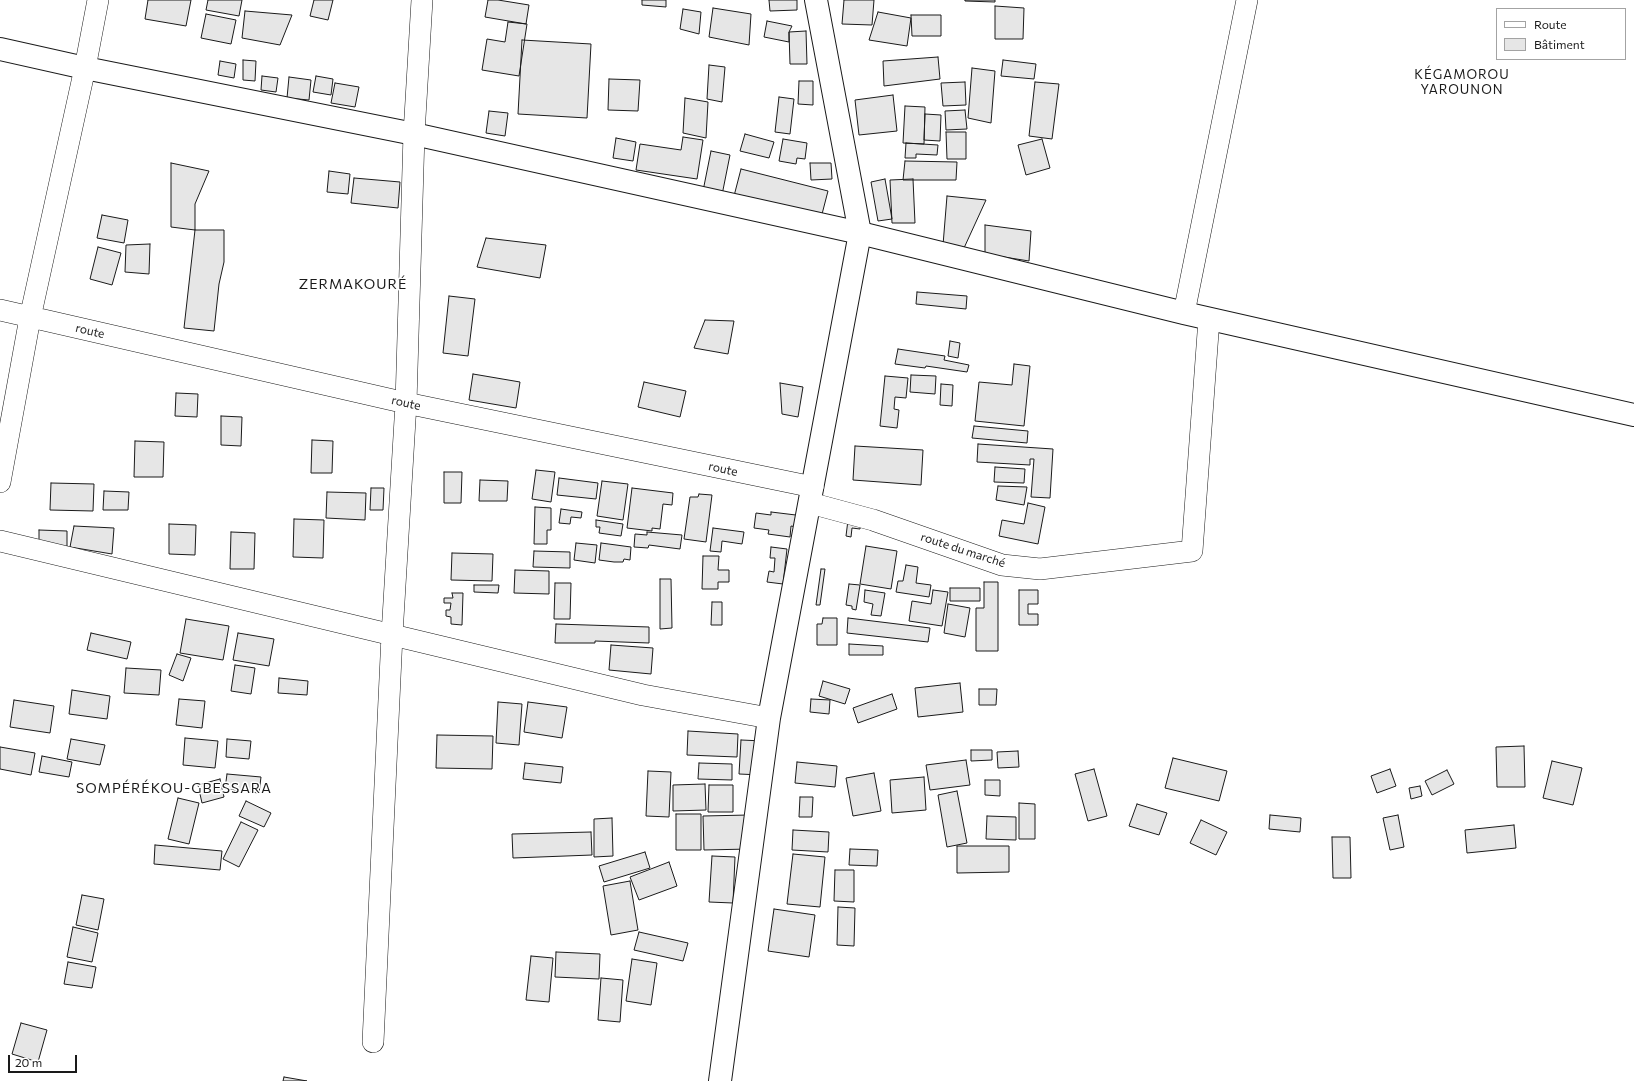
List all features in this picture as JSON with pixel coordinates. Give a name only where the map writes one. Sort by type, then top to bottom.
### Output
[{"type":"main road","points":[[720,1081],[769,718],[860,233],[816,0]]},
{"type":"main road","points":[[0,49],[85,68],[414,134],[860,233],[1209,319],[1634,415]]},
{"type":"street","points":[[0,482],[30,318],[85,68],[98,0]]},
{"type":"street","points":[[372,1042],[392,635],[406,403],[414,134],[422,0]]},
{"type":"street","points":[[1184,313],[1247,0]]},
{"type":"street","name":"route","points":[[0,310],[811,495]]},
{"type":"street","name":"route du marché","points":[[811,495],[873,520],[1002,565],[1040,569],[1192,551],[1209,319]]},
{"type":"street","points":[[0,541],[644,695],[769,718]]},
{"type":"building","points":[[148,0],[191,0],[186,26],[145,19]]},
{"type":"building","points":[[208,0],[242,0],[239,16],[206,10]]},
{"type":"building","points":[[314,0],[333,0],[328,20],[310,16]]},
{"type":"building","points":[[488,0],[498,0],[529,5],[526,24],[485,17]]},
{"type":"building","points":[[642,0],[666,0],[666,7],[642,5]]},
{"type":"building","points":[[769,0],[797,0],[797,10],[770,11]]},
{"type":"building","points":[[844,0],[874,0],[872,25],[842,24]]},
{"type":"building","points":[[995,0],[995,2],[965,1]]},
{"type":"building","points":[[995,6],[1024,8],[1023,39],[995,39]]},
{"type":"building","points":[[713,8],[751,14],[749,45],[709,37]]},
{"type":"building","points":[[683,9],[701,12],[699,34],[680,29]]},
{"type":"building","points":[[245,11],[292,15],[280,45],[242,38]]},
{"type":"building","points":[[878,12],[911,18],[907,46],[869,40]]},
{"type":"building","points":[[206,14],[236,20],[231,44],[201,38]]},
{"type":"building","points":[[911,15],[941,15],[941,36],[912,36]]},
{"type":"building","points":[[767,21],[792,26],[789,32],[789,42],[764,37]]},
{"type":"building","points":[[508,22],[527,24],[519,76],[482,70],[487,39],[505,42]]},
{"type":"building","points":[[806,31],[807,64],[790,64],[789,32]]},
{"type":"building","points":[[522,40],[591,44],[587,118],[518,114]]},
{"type":"building","points":[[938,57],[940,79],[884,86],[883,61]]},
{"type":"building","points":[[243,60],[256,61],[255,81],[243,80]]},
{"type":"building","points":[[1003,60],[1036,64],[1034,79],[1001,76]]},
{"type":"building","points":[[220,61],[236,64],[234,78],[218,75]]},
{"type":"building","points":[[709,65],[725,67],[722,102],[707,99]]},
{"type":"building","points":[[972,68],[995,71],[991,123],[968,118]]},
{"type":"building","points":[[262,76],[278,78],[276,92],[261,90]]},
{"type":"building","points":[[316,76],[333,79],[331,95],[313,92]]},
{"type":"building","points":[[289,77],[311,80],[309,100],[287,98]]},
{"type":"building","points":[[609,79],[640,80],[638,111],[608,110]]},
{"type":"building","points":[[799,81],[813,81],[813,105],[798,104]]},
{"type":"building","points":[[965,82],[966,105],[943,106],[941,83]]},
{"type":"building","points":[[1035,82],[1059,84],[1052,139],[1029,136]]},
{"type":"building","points":[[335,83],[359,87],[355,107],[331,103]]},
{"type":"building","points":[[893,95],[897,131],[859,135],[855,100]]},
{"type":"building","points":[[779,97],[794,99],[790,134],[775,132]]},
{"type":"building","points":[[685,98],[708,102],[706,138],[683,133]]},
{"type":"building","points":[[905,106],[925,107],[924,144],[903,143]]},
{"type":"building","points":[[965,110],[967,129],[946,130],[945,111]]},
{"type":"building","points":[[489,111],[508,113],[505,136],[486,133]]},
{"type":"building","points":[[925,114],[941,115],[940,141],[924,140]]},
{"type":"building","points":[[946,132],[966,132],[966,159],[947,159]]},
{"type":"building","points":[[745,134],[774,142],[769,158],[740,151]]},
{"type":"building","points":[[683,137],[703,140],[697,179],[636,170],[640,144],[681,150]]},
{"type":"building","points":[[616,138],[636,142],[633,161],[613,158]]},
{"type":"building","points":[[783,139],[807,143],[805,159],[797,158],[796,164],[779,161]]},
{"type":"building","points":[[1042,139],[1050,168],[1026,175],[1018,145]]},
{"type":"building","points":[[906,143],[938,145],[937,155],[916,154],[916,158],[905,158]]},
{"type":"building","points":[[711,151],[730,155],[722,195],[703,191]]},
{"type":"building","points":[[905,161],[957,162],[956,180],[903,180]]},
{"type":"building","points":[[171,163],[209,171],[195,204],[195,230],[171,227]]},
{"type":"building","points":[[810,163],[831,163],[832,179],[811,180]]},
{"type":"building","points":[[741,169],[828,191],[821,218],[734,196]]},
{"type":"building","points":[[329,171],[350,174],[348,194],[327,192]]},
{"type":"building","points":[[354,178],[400,182],[398,208],[351,203]]},
{"type":"building","points":[[885,179],[892,219],[878,221],[871,182]]},
{"type":"building","points":[[913,179],[915,223],[892,223],[890,180]]},
{"type":"building","points":[[947,196],[986,200],[964,248],[943,245]]},
{"type":"building","points":[[102,215],[128,220],[124,243],[97,238]]},
{"type":"building","points":[[985,225],[1031,231],[1029,261],[985,254]]},
{"type":"building","points":[[195,230],[224,230],[224,262],[219,284],[214,331],[184,328]]},
{"type":"building","points":[[486,238],[546,245],[540,278],[477,267]]},
{"type":"building","points":[[150,244],[149,274],[125,272],[126,245]]},
{"type":"building","points":[[98,247],[121,253],[112,285],[90,279]]},
{"type":"building","points":[[917,292],[967,296],[966,309],[916,304]]},
{"type":"building","points":[[449,296],[475,299],[468,356],[443,353]]},
{"type":"building","points":[[705,320],[734,321],[728,354],[694,348]]},
{"type":"building","points":[[950,341],[960,343],[958,358],[948,356]]},
{"type":"building","points":[[898,349],[945,356],[944,360],[969,365],[967,372],[926,366],[925,368],[895,364]]},
{"type":"building","points":[[1014,364],[1030,366],[1024,426],[975,421],[979,382],[1012,385]]},
{"type":"building","points":[[473,374],[520,382],[516,408],[469,400]]},
{"type":"building","points":[[911,375],[936,376],[935,394],[910,392]]},
{"type":"building","points":[[885,376],[908,378],[906,398],[895,397],[894,409],[899,410],[897,428],[880,426]]},
{"type":"building","points":[[644,382],[686,391],[680,417],[638,407]]},
{"type":"building","points":[[780,383],[803,387],[798,417],[782,414]]},
{"type":"building","points":[[941,384],[953,385],[952,406],[940,405]]},
{"type":"building","points":[[176,393],[198,394],[197,417],[175,416]]},
{"type":"building","points":[[221,416],[242,417],[241,446],[221,445]]},
{"type":"building","points":[[974,426],[1028,431],[1027,443],[972,438]]},
{"type":"building","points":[[312,440],[333,441],[332,473],[311,473]]},
{"type":"building","points":[[135,441],[164,442],[163,477],[134,477]]},
{"type":"building","points":[[978,444],[1053,449],[1050,498],[1031,497],[1034,459],[1030,459],[1030,465],[977,462]]},
{"type":"building","points":[[855,446],[923,450],[921,485],[853,480]]},
{"type":"building","points":[[995,467],[1025,469],[1024,483],[994,482]]},
{"type":"building","points":[[536,470],[555,472],[551,502],[532,499]]},
{"type":"building","points":[[444,472],[462,472],[461,503],[444,503]]},
{"type":"building","points":[[559,478],[598,483],[596,499],[557,495]]},
{"type":"building","points":[[480,480],[508,481],[507,501],[479,501]]},
{"type":"building","points":[[602,481],[628,484],[623,520],[597,516]]},
{"type":"building","points":[[51,483],[94,484],[93,511],[50,510]]},
{"type":"building","points":[[998,486],[1027,487],[1024,505],[996,500]]},
{"type":"building","points":[[371,488],[384,488],[383,510],[370,510]]},
{"type":"building","points":[[632,488],[673,493],[672,505],[663,504],[660,529],[652,528],[652,531],[627,528]]},
{"type":"building","points":[[104,491],[129,492],[128,510],[103,510]]},
{"type":"building","points":[[327,492],[366,493],[365,520],[326,518]]},
{"type":"building","points":[[699,494],[712,495],[706,542],[684,539],[690,497],[698,497]]},
{"type":"building","points":[[1028,503],[1045,507],[1038,544],[999,536],[1002,520],[1024,524]]},
{"type":"building","points":[[535,507],[551,508],[551,530],[547,530],[547,544],[534,544]]},
{"type":"building","points":[[561,509],[582,512],[581,518],[571,517],[570,524],[559,523]]},
{"type":"building","points":[[771,512],[804,516],[802,528],[791,526],[790,537],[768,534],[769,530],[754,528],[756,513],[771,515]]},
{"type":"building","points":[[294,519],[324,520],[323,558],[293,557]]},
{"type":"building","points":[[596,520],[623,524],[621,536],[599,533],[600,527],[596,527]]},
{"type":"building","points":[[848,520],[861,521],[860,529],[852,528],[851,537],[846,536]]},
{"type":"building","points":[[169,524],[196,525],[195,555],[169,554]]},
{"type":"building","points":[[74,526],[114,528],[112,554],[70,547]]},
{"type":"building","points":[[713,528],[744,532],[742,544],[722,541],[721,552],[710,551]]},
{"type":"building","points":[[39,530],[67,531],[67,549],[39,548]]},
{"type":"building","points":[[231,532],[255,533],[254,569],[230,569]]},
{"type":"building","points":[[647,532],[682,535],[680,549],[649,545],[648,548],[634,547],[635,534],[647,535]]},
{"type":"building","points":[[576,543],[597,545],[595,563],[574,560]]},
{"type":"building","points":[[601,543],[631,547],[630,560],[624,559],[623,562],[614,562],[599,560]]},
{"type":"building","points":[[866,546],[897,551],[891,589],[860,584]]},
{"type":"building","points":[[771,547],[787,549],[783,584],[767,582],[769,571],[774,572],[775,558],[770,558]]},
{"type":"building","points":[[534,551],[570,552],[570,568],[533,567]]},
{"type":"building","points":[[452,553],[493,554],[492,581],[451,580]]},
{"type":"building","points":[[703,556],[719,556],[718,570],[729,570],[729,582],[718,582],[718,589],[702,589]]},
{"type":"building","points":[[906,565],[918,567],[916,583],[931,585],[929,597],[896,592],[898,581],[903,581]]},
{"type":"building","points":[[821,569],[825,569],[820,605],[816,605]]},
{"type":"building","points":[[515,570],[549,571],[549,594],[514,593]]},
{"type":"building","points":[[660,579],[671,579],[672,628],[660,629]]},
{"type":"building","points":[[984,582],[998,582],[998,651],[976,651],[976,608],[984,608]]},
{"type":"building","points":[[555,583],[571,583],[570,619],[554,619]]},
{"type":"building","points":[[849,584],[860,585],[856,610],[852,609],[852,606],[846,605]]},
{"type":"building","points":[[474,585],[499,585],[498,593],[474,592]]},
{"type":"building","points":[[950,588],[980,588],[980,601],[950,601]]},
{"type":"building","points":[[865,590],[885,593],[881,616],[871,615],[873,604],[864,602]]},
{"type":"building","points":[[933,590],[948,592],[942,626],[909,621],[912,601],[931,604]]},
{"type":"building","points":[[1019,590],[1038,590],[1038,604],[1028,604],[1028,614],[1038,614],[1038,625],[1019,625]]},
{"type":"building","points":[[452,593],[463,593],[462,625],[451,624],[451,617],[446,616],[446,610],[450,610],[451,603],[444,603],[444,598],[453,598]]},
{"type":"building","points":[[712,602],[722,602],[722,625],[711,625]]},
{"type":"building","points":[[948,604],[970,608],[965,637],[944,633]]},
{"type":"building","points":[[823,618],[837,618],[837,645],[817,645],[817,624],[822,624]]},
{"type":"building","points":[[848,618],[930,628],[928,642],[847,633]]},
{"type":"building","points":[[186,619],[229,626],[223,660],[180,653]]},
{"type":"building","points":[[556,624],[649,627],[649,643],[595,641],[595,643],[555,643]]},
{"type":"building","points":[[91,633],[131,642],[127,659],[87,650]]},
{"type":"building","points":[[238,633],[274,639],[269,666],[233,660]]},
{"type":"building","points":[[849,644],[883,646],[883,655],[849,655]]},
{"type":"building","points":[[611,645],[653,648],[651,674],[609,670]]},
{"type":"building","points":[[177,654],[191,658],[183,681],[169,675]]},
{"type":"building","points":[[235,665],[255,668],[251,694],[231,691]]},
{"type":"building","points":[[126,668],[161,670],[159,695],[124,693]]},
{"type":"building","points":[[279,678],[308,681],[307,695],[278,693]]},
{"type":"building","points":[[823,681],[850,689],[845,704],[819,696]]},
{"type":"building","points":[[960,683],[963,712],[918,717],[915,688]]},
{"type":"building","points":[[979,689],[997,689],[996,705],[979,705]]},
{"type":"building","points":[[72,690],[110,696],[107,719],[69,714]]},
{"type":"building","points":[[892,694],[897,709],[858,723],[853,708]]},
{"type":"building","points":[[179,699],[205,701],[202,728],[176,725]]},
{"type":"building","points":[[811,699],[830,700],[829,714],[810,712]]},
{"type":"building","points":[[14,700],[54,706],[50,733],[10,727]]},
{"type":"building","points":[[498,702],[522,704],[519,745],[496,743]]},
{"type":"building","points":[[528,702],[567,707],[562,738],[524,732]]},
{"type":"building","points":[[688,731],[738,734],[737,757],[687,755]]},
{"type":"building","points":[[437,735],[493,736],[492,769],[436,768]]},
{"type":"building","points":[[185,738],[218,741],[215,768],[183,765]]},
{"type":"building","points":[[71,739],[105,745],[100,765],[67,759]]},
{"type":"building","points":[[227,739],[251,741],[249,759],[226,757]]},
{"type":"building","points":[[741,740],[763,741],[761,775],[739,774]]},
{"type":"building","points":[[1524,746],[1525,787],[1497,787],[1496,747]]},
{"type":"building","points":[[0,747],[35,753],[31,775],[0,769]]},
{"type":"building","points":[[971,750],[992,750],[992,760],[971,761]]},
{"type":"building","points":[[1018,751],[1019,767],[998,768],[997,752]]},
{"type":"building","points":[[42,756],[72,762],[69,777],[39,772]]},
{"type":"building","points":[[1173,758],[1227,771],[1219,801],[1165,788]]},
{"type":"building","points":[[966,760],[970,785],[930,790],[926,765]]},
{"type":"building","points":[[1552,761],[1582,768],[1573,805],[1543,798]]},
{"type":"building","points":[[797,762],[837,766],[835,787],[795,783]]},
{"type":"building","points":[[525,763],[563,767],[561,783],[523,779]]},
{"type":"building","points":[[699,763],[732,764],[732,780],[698,779]]},
{"type":"building","points":[[1094,769],[1107,816],[1088,821],[1075,774]]},
{"type":"building","points":[[1390,769],[1396,786],[1377,793],[1371,776]]},
{"type":"building","points":[[1447,770],[1454,784],[1432,795],[1425,781]]},
{"type":"building","points":[[648,771],[671,772],[669,817],[646,816]]},
{"type":"building","points":[[874,773],[881,811],[853,816],[846,778]]},
{"type":"building","points":[[227,774],[261,777],[259,793],[225,789]]},
{"type":"building","points":[[924,777],[926,810],[892,813],[890,780]]},
{"type":"building","points":[[220,779],[224,797],[202,803],[198,785]]},
{"type":"building","points":[[985,780],[1000,780],[1000,796],[985,795]]},
{"type":"building","points":[[705,784],[706,810],[673,811],[673,785]]},
{"type":"building","points":[[709,785],[733,785],[733,812],[708,812]]},
{"type":"building","points":[[1420,786],[1422,796],[1411,799],[1409,788]]},
{"type":"building","points":[[957,791],[967,843],[947,847],[938,795]]},
{"type":"building","points":[[800,797],[813,797],[812,817],[799,817]]},
{"type":"building","points":[[178,798],[199,803],[189,844],[168,839]]},
{"type":"building","points":[[246,801],[271,813],[264,827],[239,816]]},
{"type":"building","points":[[1019,803],[1035,804],[1035,839],[1019,839]]},
{"type":"building","points":[[1137,804],[1167,813],[1159,835],[1129,826]]},
{"type":"building","points":[[676,814],[701,814],[701,850],[676,850]]},
{"type":"building","points":[[749,815],[750,849],[704,850],[703,816]]},
{"type":"building","points":[[1270,815],[1301,818],[1300,832],[1269,829]]},
{"type":"building","points":[[1398,815],[1404,847],[1390,850],[1383,818]]},
{"type":"building","points":[[987,816],[1016,817],[1016,840],[986,839]]},
{"type":"building","points":[[612,818],[613,856],[594,857],[594,819]]},
{"type":"building","points":[[1201,820],[1227,832],[1216,855],[1190,843]]},
{"type":"building","points":[[241,822],[258,830],[239,867],[223,859]]},
{"type":"building","points":[[1514,825],[1516,848],[1467,853],[1465,830]]},
{"type":"building","points":[[793,830],[829,832],[828,852],[792,850]]},
{"type":"building","points":[[591,832],[592,855],[513,858],[512,834]]},
{"type":"building","points":[[1332,837],[1350,837],[1351,878],[1333,878]]},
{"type":"building","points":[[155,845],[222,851],[220,870],[154,864]]},
{"type":"building","points":[[957,846],[1009,846],[1009,872],[957,873]]},
{"type":"building","points":[[850,849],[878,850],[877,866],[849,865]]},
{"type":"building","points":[[645,852],[650,868],[604,882],[599,866]]},
{"type":"building","points":[[793,854],[825,857],[820,907],[787,904]]},
{"type":"building","points":[[712,856],[735,857],[733,903],[709,902]]},
{"type":"building","points":[[669,862],[677,886],[639,900],[630,877]]},
{"type":"building","points":[[835,870],[854,870],[854,902],[834,901]]},
{"type":"building","points":[[630,881],[638,930],[611,935],[603,886]]},
{"type":"building","points":[[82,895],[104,899],[98,930],[76,925]]},
{"type":"building","points":[[838,907],[855,908],[854,946],[837,945]]},
{"type":"building","points":[[774,909],[815,915],[809,957],[768,951]]},
{"type":"building","points":[[73,927],[98,933],[92,962],[67,957]]},
{"type":"building","points":[[639,932],[688,943],[683,961],[634,950]]},
{"type":"building","points":[[556,952],[600,954],[599,979],[555,977]]},
{"type":"building","points":[[531,956],[553,958],[549,1002],[526,1000]]},
{"type":"building","points":[[632,959],[657,963],[651,1005],[626,1001]]},
{"type":"building","points":[[68,962],[96,967],[92,988],[64,984]]},
{"type":"building","points":[[601,978],[623,980],[620,1022],[598,1020]]},
{"type":"building","points":[[21,1023],[47,1030],[38,1062],[12,1054]]},
{"type":"building","points":[[284,1077],[307,1081],[283,1081]]},
{"type":"district","name":"KÉGAMOROU YAROUNON","points":[[1462,82]]},
{"type":"district","name":"ZERMAKOURÉ","points":[[353,284]]},
{"type":"district","name":"SOMPÉRÉKOU-GBESSARA","points":[[174,788]]}]
